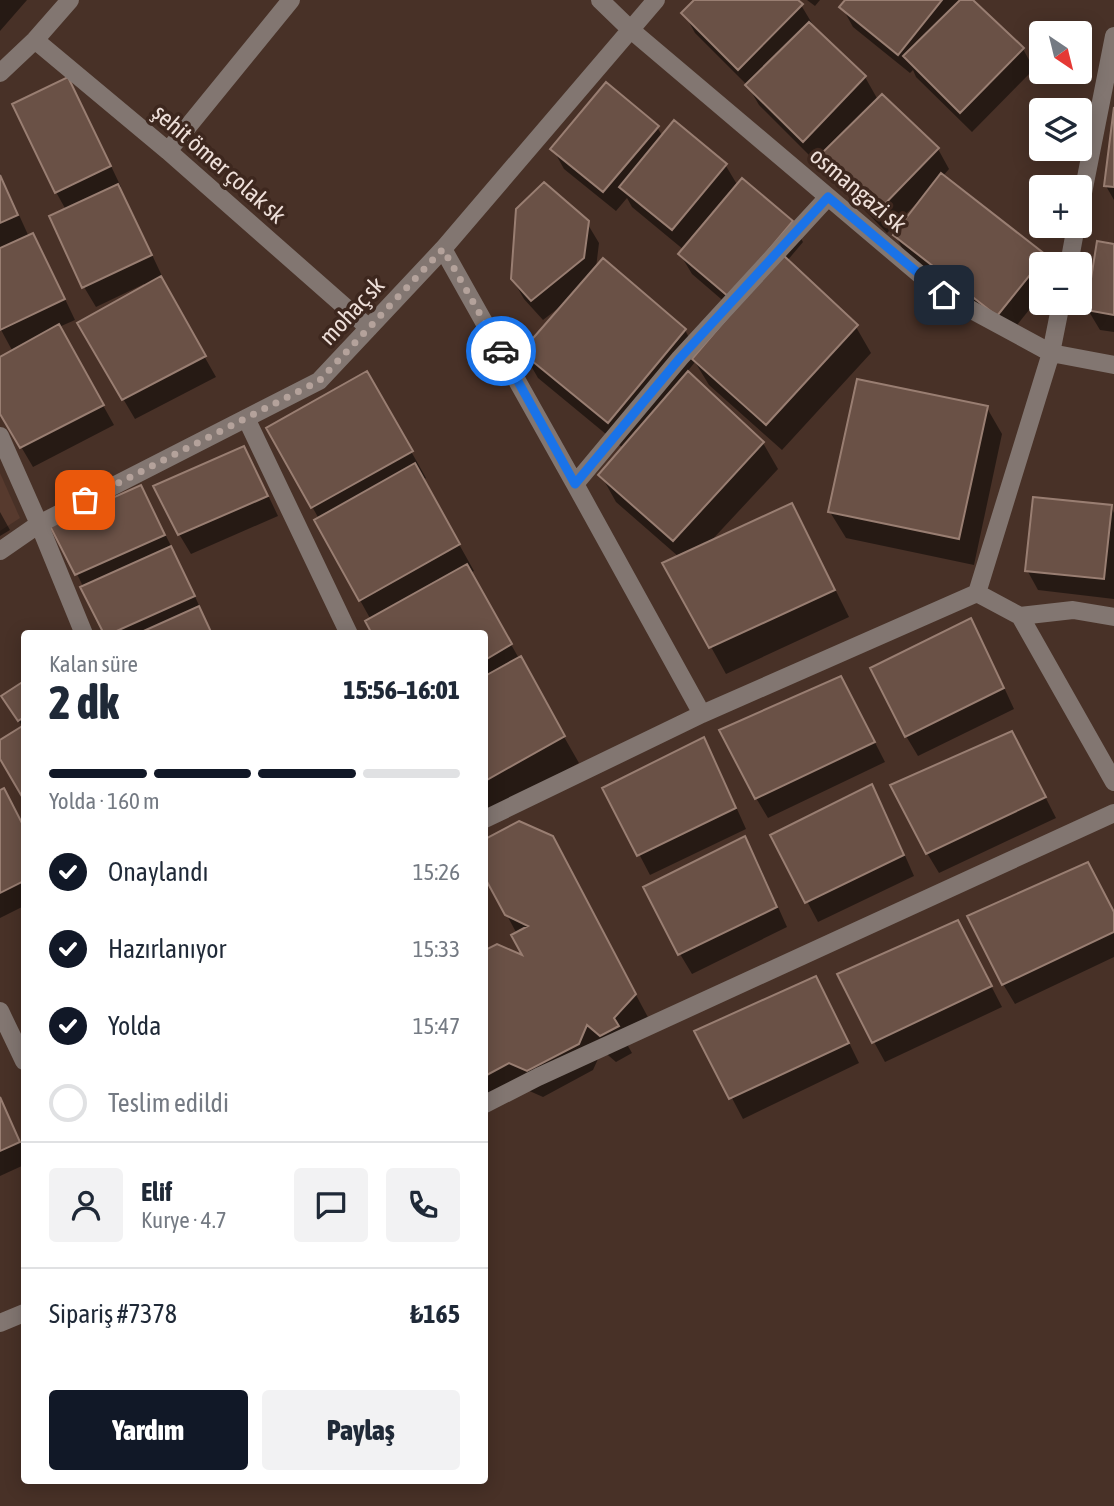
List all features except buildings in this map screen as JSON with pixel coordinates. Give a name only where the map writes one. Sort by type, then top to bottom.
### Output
[{"type":"street","points":[[0,73],[35,40],[70,0]]},
{"type":"street","points":[[168,151],[291,0]]},
{"type":"street","name":"osmangazi sk","points":[[600,0],[631,30],[944,295],[1051,353],[1114,365]]},
{"type":"street","name":"mohaç sk","points":[[0,551],[39,524],[319,381],[443,249],[656,0]]},
{"type":"street","points":[[1087,175],[1114,36]]},
{"type":"street","name":"şehit ömer çolak sk","points":[[35,40],[168,151],[369,328]]},
{"type":"street","points":[[575,484],[680,358],[828,197]]},
{"type":"street","points":[[443,249],[702,714]]},
{"type":"street","points":[[488,818],[702,714],[977,593],[1051,353],[1059,315]]},
{"type":"street","points":[[246,418],[347,630]]},
{"type":"street","points":[[0,436],[82,630]]},
{"type":"street","points":[[977,593],[1020,615],[1073,610],[1114,617]]},
{"type":"street","points":[[1020,615],[1114,782]]},
{"type":"street","points":[[488,1103],[1114,813]]},
{"type":"street","points":[[0,1011],[21,1055]]},
{"type":"street","points":[[0,1323],[21,1314]]},
{"type":"shaded area","points":[[0,473],[20,518],[0,531]]},
{"type":"way so far","points":[[85,500],[319,381],[443,249],[501,351]]},
{"type":"route","points":[[501,351],[575,484],[680,358],[828,197],[944,295]]}]
